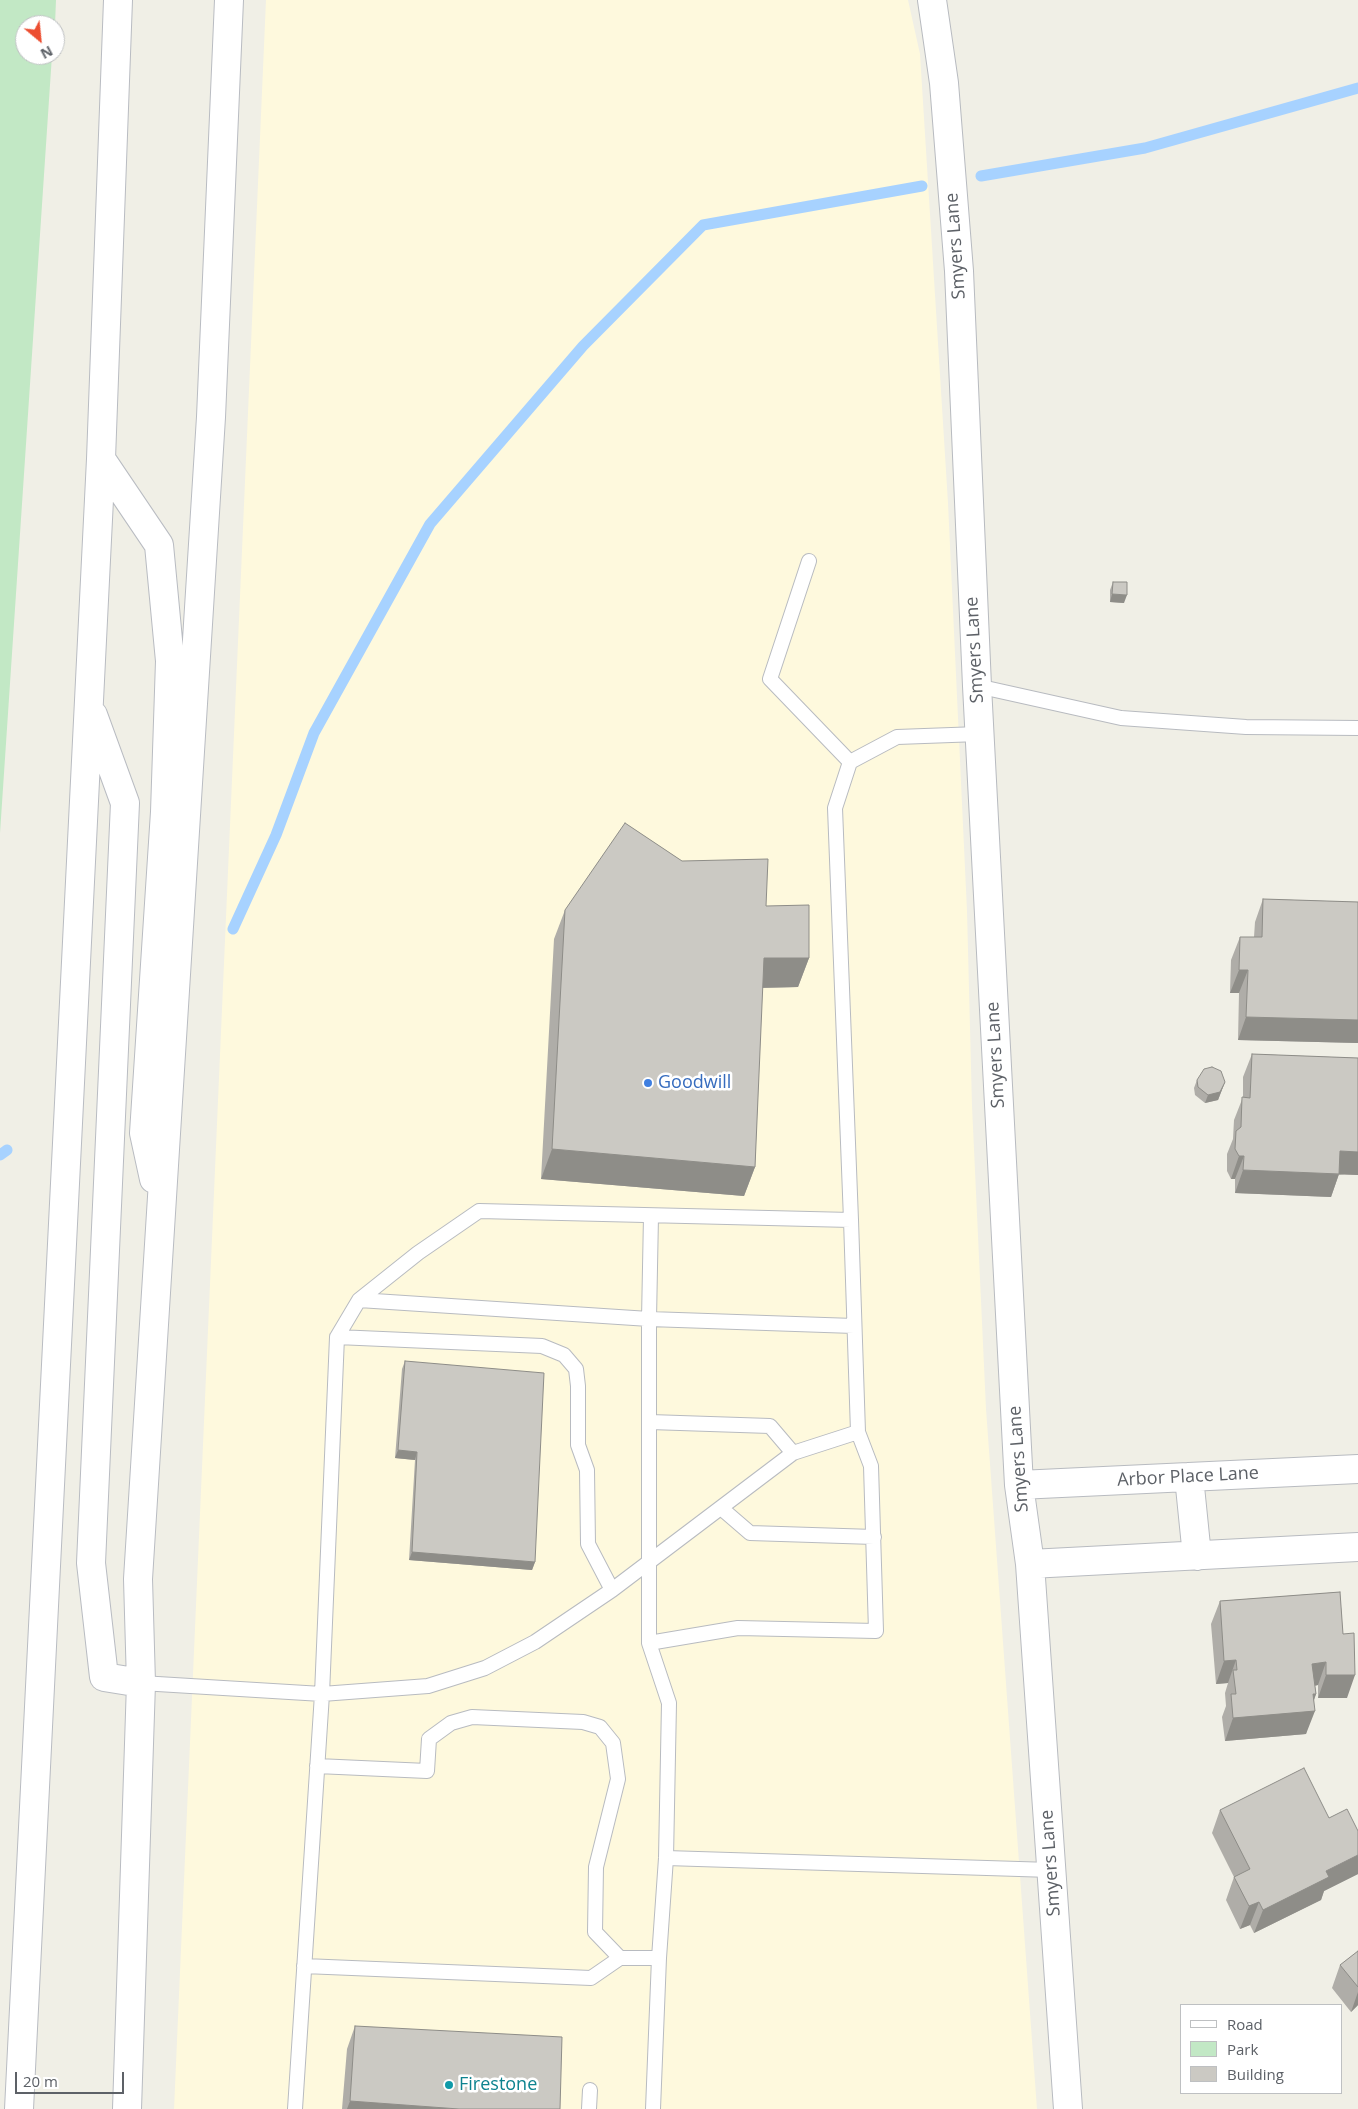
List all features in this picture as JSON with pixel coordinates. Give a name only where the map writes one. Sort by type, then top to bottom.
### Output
[{"type":"main road","points":[[19,2109],[101,458],[118,0]]},
{"type":"main road","points":[[127,2109],[142,1683],[138,1579],[211,417],[229,0]]},
{"type":"main road","name":"Smyers Lane","points":[[932,0],[944,83],[959,271],[979,734],[1019,1485],[1030,1564],[1068,2109]]},
{"type":"main road","points":[[101,458],[159,545],[170,661],[165,812],[144,1133],[161,1215]]},
{"type":"main road","points":[[88,702],[125,803],[91,1563],[104,1677],[142,1683]]},
{"type":"main road","name":"Arbor Place Lane","points":[[1019,1485],[1358,1470]]},
{"type":"main road","points":[[1189,1477],[1197,1556]]},
{"type":"main road","points":[[1030,1564],[1358,1547]]},
{"type":"lane","points":[[810,561],[770,679],[850,762]]},
{"type":"lane","points":[[977,686],[1122,718],[1246,727],[1358,728]]},
{"type":"lane","points":[[649,1643],[738,1628],[876,1632],[871,1466],[858,1432],[835,808],[850,762],[897,737],[979,734]]},
{"type":"lane","points":[[295,2109],[322,1694],[337,1337],[359,1300],[418,1253],[479,1211],[851,1220]]},
{"type":"lane","points":[[651,1216],[649,1319],[649,1643],[669,1703],[666,1858],[659,1958],[653,2109]]},
{"type":"lane","points":[[359,1300],[649,1319],[854,1326]]},
{"type":"lane","points":[[337,1337],[542,1346],[564,1355],[576,1369],[578,1386],[578,1445],[587,1470],[588,1544],[612,1590]]},
{"type":"lane","points":[[650,1422],[770,1426],[793,1453]]},
{"type":"lane","points":[[142,1683],[322,1694],[428,1686],[485,1668],[535,1642],[612,1590],[793,1453],[858,1432]]},
{"type":"lane","points":[[722,1508],[750,1533],[874,1537]]},
{"type":"lane","points":[[317,1766],[427,1771],[429,1740],[451,1723],[472,1717],[583,1722],[600,1728],[613,1743],[618,1779],[596,1867],[595,1932],[620,1958]]},
{"type":"lane","points":[[666,1858],[1051,1870]]},
{"type":"lane","points":[[304,1966],[591,1978],[620,1958],[659,1958]]},
{"type":"lane","points":[[589,2109],[590,2090]]},
{"type":"shaded area","points":[[266,0],[908,0],[920,54],[948,503],[967,911],[972,1106],[986,1409],[1037,2109],[174,2109]]},
{"type":"green space","points":[[0,0],[56,0],[55,15],[15,15],[15,65],[51,65],[0,833]]},
{"type":"building","points":[[1113,582],[1127,582],[1127,595],[1112,594]]},
{"type":"building","name":"Goodwill","points":[[625,823],[682,861],[768,859],[766,906],[809,905],[809,958],[764,958],[755,1167],[552,1149],[565,910]]},
{"type":"building","points":[[1263,899],[1358,902],[1358,1020],[1246,1017],[1248,970],[1239,970],[1240,937],[1262,937]]},
{"type":"building","points":[[1252,1054],[1358,1058],[1358,1152],[1340,1151],[1339,1174],[1243,1170],[1244,1156],[1239,1156],[1235,1149],[1236,1131],[1241,1127],[1242,1097],[1250,1098]]},
{"type":"building","points":[[1212,1067],[1221,1071],[1225,1082],[1220,1092],[1208,1095],[1198,1087],[1197,1080],[1204,1069]]},
{"type":"building","points":[[405,1361],[544,1373],[535,1562],[412,1552],[417,1452],[398,1450]]},
{"type":"building","points":[[1340,1592],[1343,1634],[1354,1633],[1355,1675],[1326,1675],[1326,1662],[1312,1664],[1316,1694],[1313,1694],[1315,1711],[1233,1718],[1231,1694],[1236,1694],[1233,1670],[1237,1670],[1236,1660],[1224,1661],[1220,1601]]},
{"type":"building","points":[[1304,1768],[1329,1818],[1347,1809],[1358,1831],[1358,1855],[1326,1871],[1329,1877],[1263,1910],[1259,1902],[1249,1906],[1234,1877],[1250,1869],[1220,1810]]},
{"type":"building","points":[[1358,1951],[1358,1987],[1340,1965]]},
{"type":"building","name":"Firestone","points":[[355,2026],[562,2037],[560,2109],[459,2109],[350,2101]]},
{"type":"waterway","points":[[981,176],[1145,148],[1358,88]]},
{"type":"waterway","points":[[233,929],[276,835],[314,733],[430,524],[583,346],[703,225],[922,186]]},
{"type":"waterway","points":[[0,1155],[7,1150]]},
{"type":"place","name":"Goodwill","points":[[648,1083]]},
{"type":"place","name":"Firestone","points":[[449,2085]]}]
